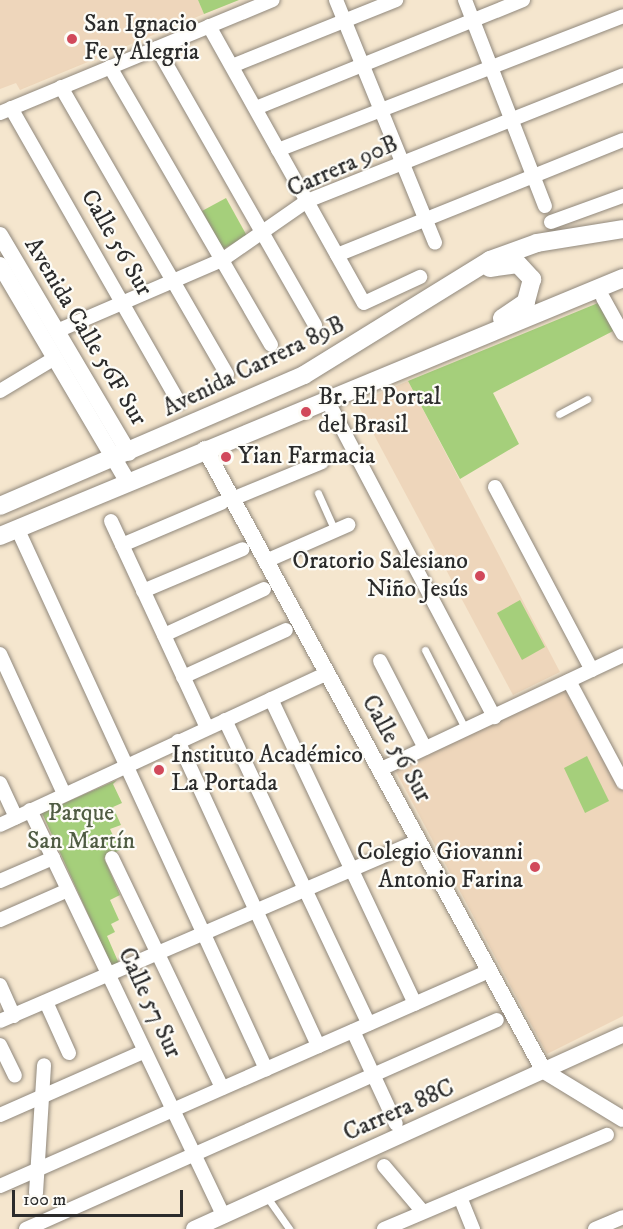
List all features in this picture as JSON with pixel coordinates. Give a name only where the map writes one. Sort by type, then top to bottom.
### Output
[{"type":"main road","name":"Avenida Carrera 89B","points":[[0,506],[122,456],[304,375],[482,264],[524,246],[623,229]]},
{"type":"main road","points":[[433,296],[505,264],[518,264],[530,274],[530,296],[520,308],[454,347]]},
{"type":"main road","points":[[0,536],[326,398],[623,278]]},
{"type":"street","points":[[6,110],[273,0]]},
{"type":"street","points":[[336,0],[435,243]]},
{"type":"street","points":[[232,66],[396,0]]},
{"type":"street","points":[[465,0],[545,206]]},
{"type":"street","points":[[256,108],[523,0]]},
{"type":"street","points":[[278,150],[623,16]]},
{"type":"street","points":[[209,26],[364,303],[420,277]]},
{"type":"street","points":[[157,48],[315,325]]},
{"type":"street","points":[[110,67],[271,345]]},
{"type":"street","name":"Carrera 90B","points":[[57,331],[222,260],[307,201],[403,165],[623,75]]},
{"type":"street","points":[[61,87],[227,375]]},
{"type":"street","name":"Calle 56 Sur","points":[[6,110],[123,303],[179,402]]},
{"type":"street","points":[[337,255],[623,140]]},
{"type":"street","points":[[551,222],[623,196]]},
{"type":"street","name":"Avenida Calle 56F Sur","points":[[0,235],[57,331],[122,456],[128,482]]},
{"type":"street","name":"Avenida Calle 56F Sur","points":[[0,265],[55,358],[122,456]]},
{"type":"street","points":[[603,298],[623,334]]},
{"type":"street","points":[[0,391],[55,358]]},
{"type":"street","points":[[326,398],[494,717]]},
{"type":"street","name":"Calle 56 Sur","points":[[205,449],[226,501],[266,561],[544,1071]]},
{"type":"street","points":[[122,545],[322,462]]},
{"type":"street","points":[[495,487],[592,670]]},
{"type":"street","points":[[111,521],[207,728]]},
{"type":"street","points":[[17,528],[266,1069]]},
{"type":"street","points":[[266,561],[342,528]]},
{"type":"street","points":[[143,591],[243,549]]},
{"type":"street","points":[[164,635],[264,588]]},
{"type":"street","points":[[183,677],[285,630]]},
{"type":"street","points":[[0,654],[64,794]]},
{"type":"street","points":[[379,770],[623,655]]},
{"type":"street","points":[[380,661],[426,748]]},
{"type":"street","points":[[0,825],[327,673]]},
{"type":"street","points":[[569,681],[623,782]]},
{"type":"street","points":[[271,699],[415,1004]]},
{"type":"street","points":[[225,720],[369,1024]]},
{"type":"street","points":[[178,741],[318,1046]]},
{"type":"street","points":[[0,783],[16,817]]},
{"type":"street","name":"Calle 57 Sur","points":[[30,810],[224,1216]]},
{"type":"street","points":[[0,1021],[110,976],[418,841]]},
{"type":"street","points":[[0,881],[53,858]]},
{"type":"street","points":[[112,858],[222,1088]]},
{"type":"street","points":[[0,920],[68,890]]},
{"type":"street","points":[[0,1186],[489,971]]},
{"type":"street","points":[[0,985],[14,1016]]},
{"type":"street","points":[[46,1002],[69,1053]]},
{"type":"street","points":[[29,1228],[497,1020]]},
{"type":"street","points":[[353,1031],[396,1124]]},
{"type":"street","name":"Carrera 88C","points":[[203,1227],[623,1034]]},
{"type":"street","points":[[0,1045],[15,1076]]},
{"type":"street","points":[[0,1115],[145,1051]]},
{"type":"street","points":[[36,1193],[44,1065]]},
{"type":"street","points":[[544,1071],[623,1119]]},
{"type":"street","points":[[384,1229],[607,1135]]},
{"type":"street","points":[[384,1166],[423,1212]]},
{"type":"street","points":[[460,1197],[473,1229]]},
{"type":"street","points":[[594,1229],[623,1217]]},
{"type":"lane","points":[[559,414],[587,399]]},
{"type":"lane","points":[[318,493],[342,528]]},
{"type":"lane","points":[[425,650],[466,730]]},
{"type":"lane","points":[[267,1197],[289,1229]]},
{"type":"shaded area","name":"San Ignacio Fe y Alegria","points":[[0,0],[198,0],[204,14],[20,90],[16,83],[0,89]]},
{"type":"shaded area","name":"Oratorio Salesiano Niño Jesús","points":[[408,381],[560,672],[513,695],[357,403]]},
{"type":"shaded area","name":"Colegio Giovanni Antonio Farina","points":[[568,688],[623,790],[623,1016],[547,1054],[395,770]]},
{"type":"green space","points":[[198,0],[239,0],[204,14]]},
{"type":"green space","points":[[226,198],[247,236],[223,249],[202,211]]},
{"type":"green space","points":[[598,303],[617,329],[493,393],[519,444],[460,479],[408,381]]},
{"type":"green space","points":[[520,600],[545,647],[522,660],[497,613]]},
{"type":"green space","points":[[587,756],[609,801],[585,813],[564,768]]},
{"type":"green space","name":"Parque San Martín","points":[[117,780],[113,784],[122,803],[113,807],[121,825],[110,829],[120,850],[104,858],[120,895],[110,900],[119,920],[111,924],[115,932],[107,936],[120,966],[113,969],[42,813]]},
{"type":"place","name":"San Ignacio Fe y Alegria","points":[[72,39]]},
{"type":"place","name":"Br. El Portal del Brasil","points":[[306,412]]},
{"type":"place","name":"Yian Farmacia","points":[[226,457]]},
{"type":"place","name":"Oratorio Salesiano Niño Jesús","points":[[480,576]]},
{"type":"place","name":"Instituto Académico La Portada","points":[[159,770]]},
{"type":"place","name":"Colegio Giovanni Antonio Farina","points":[[535,867]]}]
